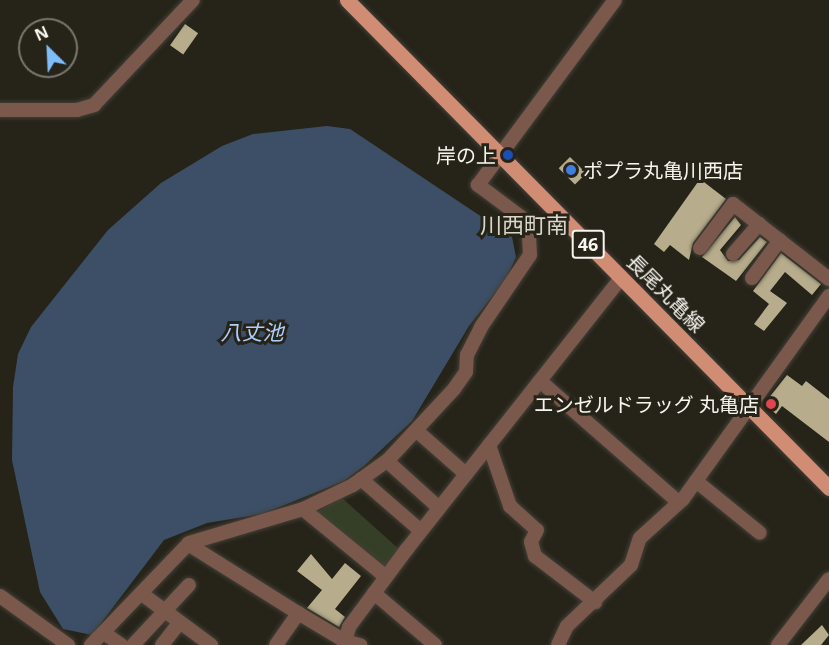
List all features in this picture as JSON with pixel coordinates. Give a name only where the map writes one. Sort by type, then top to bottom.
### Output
[{"type":"main road","name":"長尾丸亀線","points":[[347,0],[500,152],[829,488]]},
{"type":"street","points":[[0,110],[77,110],[94,105],[193,0]]},
{"type":"street","points":[[90,645],[142,594],[188,544],[303,509],[360,479],[387,461],[418,432],[466,372],[467,355],[481,327],[530,255],[530,234],[521,217],[478,185],[610,2]]},
{"type":"street","points":[[700,248],[733,204],[829,279]]},
{"type":"street","points":[[733,254],[759,224]]},
{"type":"street","points":[[752,278],[780,240]]},
{"type":"street","points":[[344,643],[349,627],[386,577],[621,278]]},
{"type":"street","points":[[558,645],[567,627],[631,565],[640,538],[678,502],[696,481],[829,296]]},
{"type":"street","points":[[540,381],[678,502]]},
{"type":"street","points":[[418,432],[466,474]]},
{"type":"street","points":[[489,445],[510,506],[537,530],[531,542],[535,556],[595,602]]},
{"type":"street","points":[[387,461],[439,508]]},
{"type":"street","points":[[360,479],[421,531]]},
{"type":"street","points":[[696,481],[760,533]]},
{"type":"street","points":[[303,509],[386,577]]},
{"type":"street","points":[[188,544],[344,643],[360,645]]},
{"type":"street","points":[[778,645],[829,579]]},
{"type":"street","points":[[133,645],[189,585]]},
{"type":"street","points":[[374,593],[435,645]]},
{"type":"street","points":[[142,594],[211,645]]},
{"type":"street","points":[[0,596],[68,645]]},
{"type":"street","points":[[276,645],[298,613]]},
{"type":"street","points":[[162,645],[180,622]]},
{"type":"street","points":[[104,633],[121,645]]},
{"type":"green space","points":[[342,498],[400,550],[385,568],[316,512]]},
{"type":"water","name":"八丈池","points":[[327,126],[350,129],[512,237],[516,257],[506,279],[469,326],[412,421],[364,466],[344,481],[262,514],[207,523],[164,540],[92,635],[63,629],[40,592],[12,460],[13,387],[18,354],[31,327],[108,230],[161,183],[222,146],[253,134]]},
{"type":"building","points":[[185,24],[198,33],[183,54],[170,45]]},
{"type":"building","points":[[570,157],[586,173],[575,185],[559,168]]},
{"type":"building","points":[[700,179],[726,199],[693,243],[689,260],[670,245],[664,252],[654,244]]},
{"type":"building","points":[[735,217],[741,225],[720,250],[728,261],[739,260],[760,237],[767,242],[736,281],[702,257]]},
{"type":"building","points":[[781,253],[821,284],[812,295],[785,272],[770,291],[787,303],[764,331],[754,324],[769,304],[753,291]]},
{"type":"building","points":[[787,375],[802,386],[806,381],[829,399],[829,442],[782,406],[776,414],[764,404]]},
{"type":"building","points":[[311,554],[332,579],[345,563],[361,576],[335,609],[345,617],[339,627],[307,608],[322,590],[297,571]]},
{"type":"building","points":[[822,625],[829,635],[821,645],[801,645]]},
{"type":"place","name":"岸の上","points":[[508,155]]},
{"type":"place","name":"ポプラ丸亀川西店","points":[[571,170]]},
{"type":"place","name":"エンゼルドラッグ 丸亀店","points":[[771,404]]},
{"type":"district","name":"川西町南","points":[[524,225]]}]
